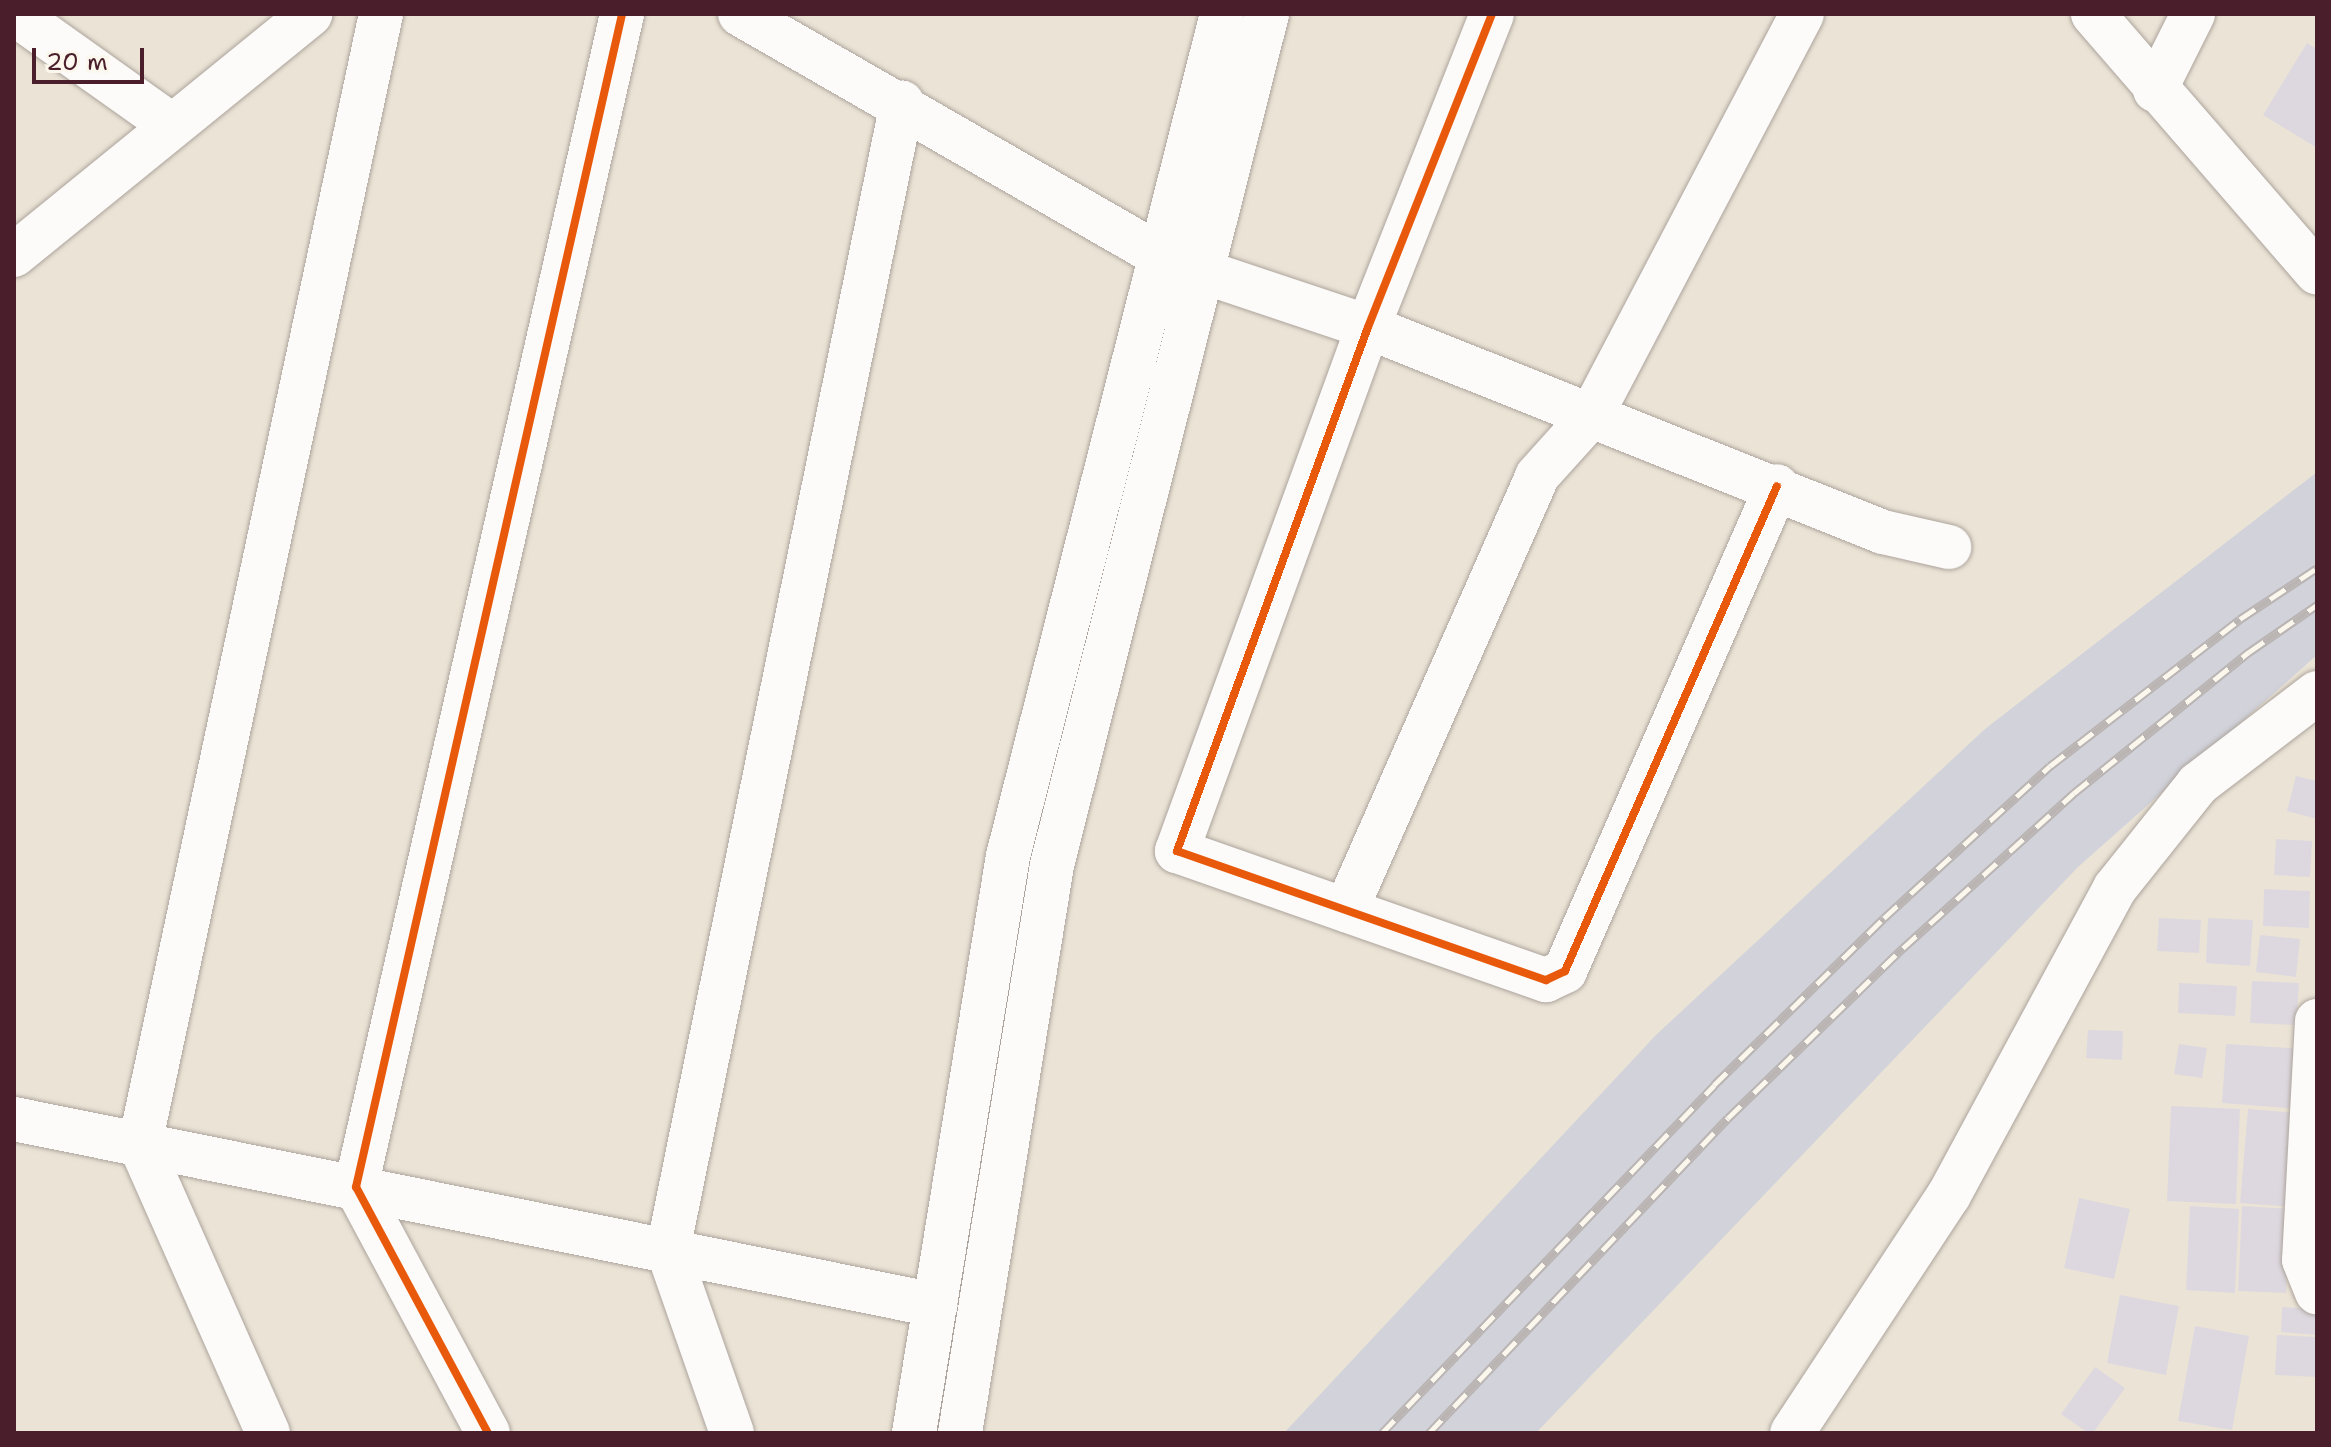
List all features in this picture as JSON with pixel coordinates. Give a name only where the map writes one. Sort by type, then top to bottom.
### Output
[{"type":"street","points":[[15,14],[171,125]]},
{"type":"street","points":[[14,255],[311,14]]},
{"type":"street","points":[[268,1433],[140,1144],[381,14]]},
{"type":"street","points":[[488,1433],[356,1187],[622,14]]},
{"type":"street","points":[[740,14],[902,103],[1162,257]]},
{"type":"street","points":[[914,1433],[1008,856],[1222,14]]},
{"type":"street","points":[[960,1433],[1052,865],[1267,14]]},
{"type":"street","points":[[1492,14],[1368,327],[1177,851],[1546,980],[1565,971],[1777,486]]},
{"type":"street","points":[[1346,910],[1537,476],[1591,416],[1802,14]]},
{"type":"street","points":[[2093,14],[2155,90],[2317,273]]},
{"type":"street","points":[[2155,90],[2193,14]]},
{"type":"street","points":[[732,1433],[668,1250],[902,103]]},
{"type":"street","points":[[1204,272],[1368,327],[1777,486],[1883,532],[1949,547]]},
{"type":"street","points":[[1792,1433],[1949,1195],[2115,888],[2198,784],[2317,693]]},
{"type":"street","points":[[2317,1021],[2304,1260],[2307,1279],[2317,1293]]},
{"type":"street","points":[[14,1119],[935,1305]]},
{"type":"shaded area","points":[[2317,472],[2317,655],[2078,867],[1536,1433],[1284,1433],[1656,1035],[1985,729]]},
{"type":"building","points":[[2307,43],[2317,49],[2317,148],[2263,115]]},
{"type":"building","points":[[2296,776],[2317,781],[2317,819],[2287,811]]},
{"type":"building","points":[[2276,839],[2312,841],[2310,877],[2274,875]]},
{"type":"building","points":[[2264,889],[2310,891],[2309,928],[2263,926]]},
{"type":"building","points":[[2159,918],[2201,920],[2199,953],[2157,951]]},
{"type":"building","points":[[2208,918],[2253,920],[2250,966],[2206,963]]},
{"type":"building","points":[[2260,935],[2300,939],[2296,977],[2256,972]]},
{"type":"building","points":[[2252,981],[2299,983],[2296,1025],[2250,1023]]},
{"type":"building","points":[[2179,983],[2237,986],[2235,1016],[2178,1013]]},
{"type":"building","points":[[2088,1030],[2123,1031],[2122,1060],[2086,1058]]},
{"type":"building","points":[[2179,1044],[2207,1048],[2202,1078],[2174,1074]]},
{"type":"building","points":[[2226,1044],[2305,1049],[2301,1109],[2222,1103]]},
{"type":"building","points":[[2171,1106],[2240,1109],[2236,1204],[2167,1201]]},
{"type":"building","points":[[2248,1109],[2298,1113],[2290,1207],[2240,1203]]},
{"type":"building","points":[[2079,1198],[2130,1209],[2114,1279],[2064,1268]]},
{"type":"building","points":[[2190,1206],[2239,1209],[2235,1293],[2186,1290]]},
{"type":"building","points":[[2242,1206],[2291,1209],[2286,1293],[2238,1291]]},
{"type":"building","points":[[2120,1295],[2179,1306],[2166,1375],[2107,1363]]},
{"type":"building","points":[[2282,1307],[2317,1309],[2317,1335],[2281,1332]]},
{"type":"building","points":[[2195,1326],[2249,1336],[2232,1430],[2178,1421]]},
{"type":"building","points":[[2277,1335],[2317,1337],[2317,1377],[2275,1375]]},
{"type":"building","points":[[2095,1367],[2125,1388],[2093,1433],[2088,1433],[2061,1414]]},
{"type":"railway","points":[[1382,1433],[1714,1085],[1884,918],[2050,766],[2240,619],[2317,568]]},
{"type":"railway","points":[[1429,1433],[1728,1118],[1903,948],[2074,793],[2249,652],[2317,605]]},
{"type":"cycle path","points":[[488,1433],[356,1187],[622,14]]},
{"type":"cycle path","points":[[1492,14],[1368,327],[1177,851],[1546,980],[1565,971],[1777,486]]}]
